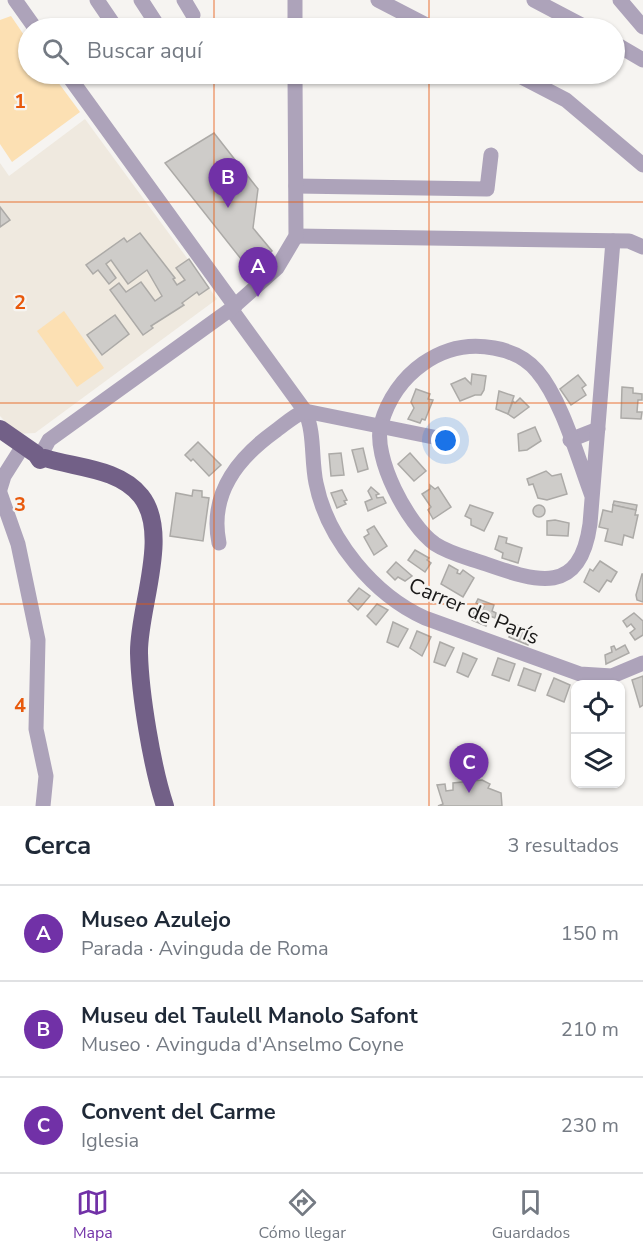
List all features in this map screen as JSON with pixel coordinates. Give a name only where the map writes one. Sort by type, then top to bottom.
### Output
[{"type":"main road","points":[[0,429],[37,452],[94,470],[129,486],[141,496],[152,519],[152,561],[141,622],[140,680],[165,806]]},
{"type":"street","points":[[97,0],[109,18]]},
{"type":"street","points":[[141,0],[153,18]]},
{"type":"street","points":[[184,0],[193,15]]},
{"type":"street","points":[[295,0],[295,18]]},
{"type":"street","points":[[378,0],[413,18]]},
{"type":"street","points":[[534,0],[568,18]]},
{"type":"street","points":[[620,0],[643,27]]},
{"type":"street","points":[[11,1],[26,18]]},
{"type":"street","points":[[625,49],[643,60]]},
{"type":"street","points":[[75,84],[304,411],[448,440]]},
{"type":"street","points":[[43,806],[46,776],[36,729],[38,640],[18,544],[0,491],[4,476],[37,452],[49,440],[233,308],[277,268],[296,236],[295,84]]},
{"type":"street","points":[[535,84],[566,100],[643,165]]},
{"type":"street","points":[[296,186],[487,189],[491,155]]},
{"type":"street","points":[[296,236],[629,241],[643,247]]},
{"type":"street","points":[[592,496],[553,396],[531,364],[515,354],[485,347],[454,349],[421,364],[398,389],[380,427],[380,450],[387,471],[405,506],[427,537],[448,551],[528,579],[547,580],[561,576],[580,559],[589,533],[613,241]]},
{"type":"street","points":[[219,543],[219,506],[232,472],[251,449],[304,411]]},
{"type":"street","name":"Carrer de París","points":[[304,411],[309,424],[315,480],[330,519],[345,546],[363,570],[392,600],[425,618],[575,673],[608,676],[643,663]]},
{"type":"street","points":[[570,440],[598,429]]},
{"type":"shaded area","points":[[11,16],[18,26],[18,84],[59,84],[80,112],[12,162],[0,144],[0,20]]},
{"type":"shaded area","points":[[85,119],[217,299],[35,433],[17,434],[0,416],[0,163],[9,176]]},
{"type":"shaded area","points":[[64,311],[104,368],[77,387],[37,331]]},
{"type":"building","points":[[214,133],[258,189],[253,228],[272,251],[249,269],[165,163]]},
{"type":"building","points":[[0,207],[10,220],[0,227]]},
{"type":"building","points":[[140,233],[175,278],[173,279],[177,285],[185,280],[176,268],[189,259],[209,288],[199,295],[197,292],[182,303],[184,305],[151,326],[153,328],[143,335],[110,290],[119,283],[126,292],[141,282],[155,301],[162,296],[147,270],[128,284],[111,260],[106,264],[116,278],[109,284],[98,270],[93,274],[86,265],[124,238],[127,242]]},
{"type":"building","points":[[115,315],[129,334],[102,355],[87,335]]},
{"type":"building","points":[[472,374],[486,376],[484,390],[481,395],[460,401],[451,384],[465,378],[471,384]]},
{"type":"building","points":[[578,375],[586,385],[582,388],[586,395],[571,405],[560,389]]},
{"type":"building","points":[[622,387],[633,388],[633,393],[642,394],[642,400],[638,400],[637,412],[642,412],[641,419],[621,418]]},
{"type":"building","points":[[416,389],[430,394],[428,399],[433,400],[425,420],[422,419],[420,423],[408,419],[414,408],[411,402]]},
{"type":"building","points":[[499,391],[514,396],[508,414],[496,409]]},
{"type":"building","points":[[520,398],[529,407],[514,418],[508,414],[513,401],[515,403]]},
{"type":"building","points":[[535,427],[541,441],[527,450],[519,451],[518,434]]},
{"type":"building","points":[[198,442],[221,465],[209,476],[193,459],[191,461],[185,455]]},
{"type":"building","points":[[363,448],[368,469],[358,472],[352,450]]},
{"type":"building","points":[[341,453],[344,475],[331,476],[329,454]]},
{"type":"building","points":[[410,453],[426,471],[414,481],[398,464]]},
{"type":"building","points":[[546,471],[552,476],[561,474],[567,494],[547,500],[538,498],[533,484],[529,485],[527,479]]},
{"type":"building","points":[[430,485],[435,489],[438,487],[451,507],[433,519],[428,510],[431,507],[422,494],[430,489]]},
{"type":"building","points":[[371,487],[379,494],[376,495],[377,498],[383,497],[386,503],[368,511],[365,502],[372,499],[368,491]]},
{"type":"building","points":[[193,490],[202,491],[202,497],[209,498],[203,541],[170,536],[176,493],[192,496]]},
{"type":"building","points":[[342,490],[347,500],[344,501],[346,504],[337,508],[331,493]]},
{"type":"building","points":[[614,501],[637,505],[636,510],[613,505]]},
{"type":"building","points":[[470,505],[493,513],[484,531],[471,525],[471,519],[465,516]]},
{"type":"building","points":[[541,505],[545,511],[541,517],[537,517],[533,509]]},
{"type":"building","points":[[613,505],[636,510],[635,515],[638,515],[633,538],[624,535],[622,545],[605,541],[608,529],[599,527],[603,510],[612,512]]},
{"type":"building","points":[[547,521],[569,523],[568,536],[547,535]]},
{"type":"building","points":[[374,526],[387,546],[374,555],[364,537],[369,534],[367,530]]},
{"type":"building","points":[[499,536],[507,538],[506,543],[522,548],[518,563],[502,558],[503,553],[495,549]]},
{"type":"building","points":[[415,550],[429,558],[427,560],[431,563],[425,572],[408,560]]},
{"type":"building","points":[[600,561],[617,572],[611,582],[607,580],[599,592],[584,582],[590,569],[593,571]]},
{"type":"building","points":[[396,562],[412,576],[405,581],[398,577],[395,580],[387,572]]},
{"type":"building","points":[[449,565],[458,570],[457,573],[460,574],[463,570],[474,578],[463,597],[441,584]]},
{"type":"building","points":[[642,574],[643,602],[637,600],[636,595]]},
{"type":"building","points":[[359,588],[370,596],[358,610],[348,601]]},
{"type":"building","points":[[478,599],[494,605],[492,611],[496,613],[495,618],[490,616],[486,626],[472,620],[475,609],[480,611],[484,607],[476,603]]},
{"type":"building","points":[[377,604],[388,610],[376,625],[367,616]]},
{"type":"building","points":[[634,613],[643,621],[643,635],[635,640],[630,633],[635,629],[631,624],[627,627],[623,621]]},
{"type":"building","points":[[393,622],[408,629],[398,647],[387,642]]},
{"type":"building","points":[[514,624],[533,632],[528,645],[509,637]]},
{"type":"building","points":[[417,631],[431,637],[422,656],[410,648]]},
{"type":"building","points":[[440,642],[454,648],[445,666],[434,662]]},
{"type":"building","points":[[625,645],[629,653],[606,664],[605,655],[612,652],[611,647],[614,646],[616,650]]},
{"type":"building","points":[[463,653],[477,659],[468,677],[457,672]]},
{"type":"building","points":[[498,658],[515,664],[509,681],[492,675]]},
{"type":"building","points":[[524,668],[541,674],[535,691],[518,685]]},
{"type":"building","points":[[643,676],[643,705],[640,707],[632,680]]},
{"type":"building","points":[[554,678],[570,685],[564,702],[547,695]]},
{"type":"building","points":[[482,780],[490,784],[488,788],[501,793],[502,806],[438,806],[443,804],[437,785],[445,784],[446,791],[453,790],[453,783]]},
{"type":"place","name":"Museu del Taulell Manolo Safont","points":[[228,208]]},
{"type":"place","name":"Museo Azulejo","points":[[258,297]]},
{"type":"place","name":"Convent del Carme","points":[[469,793]]}]
